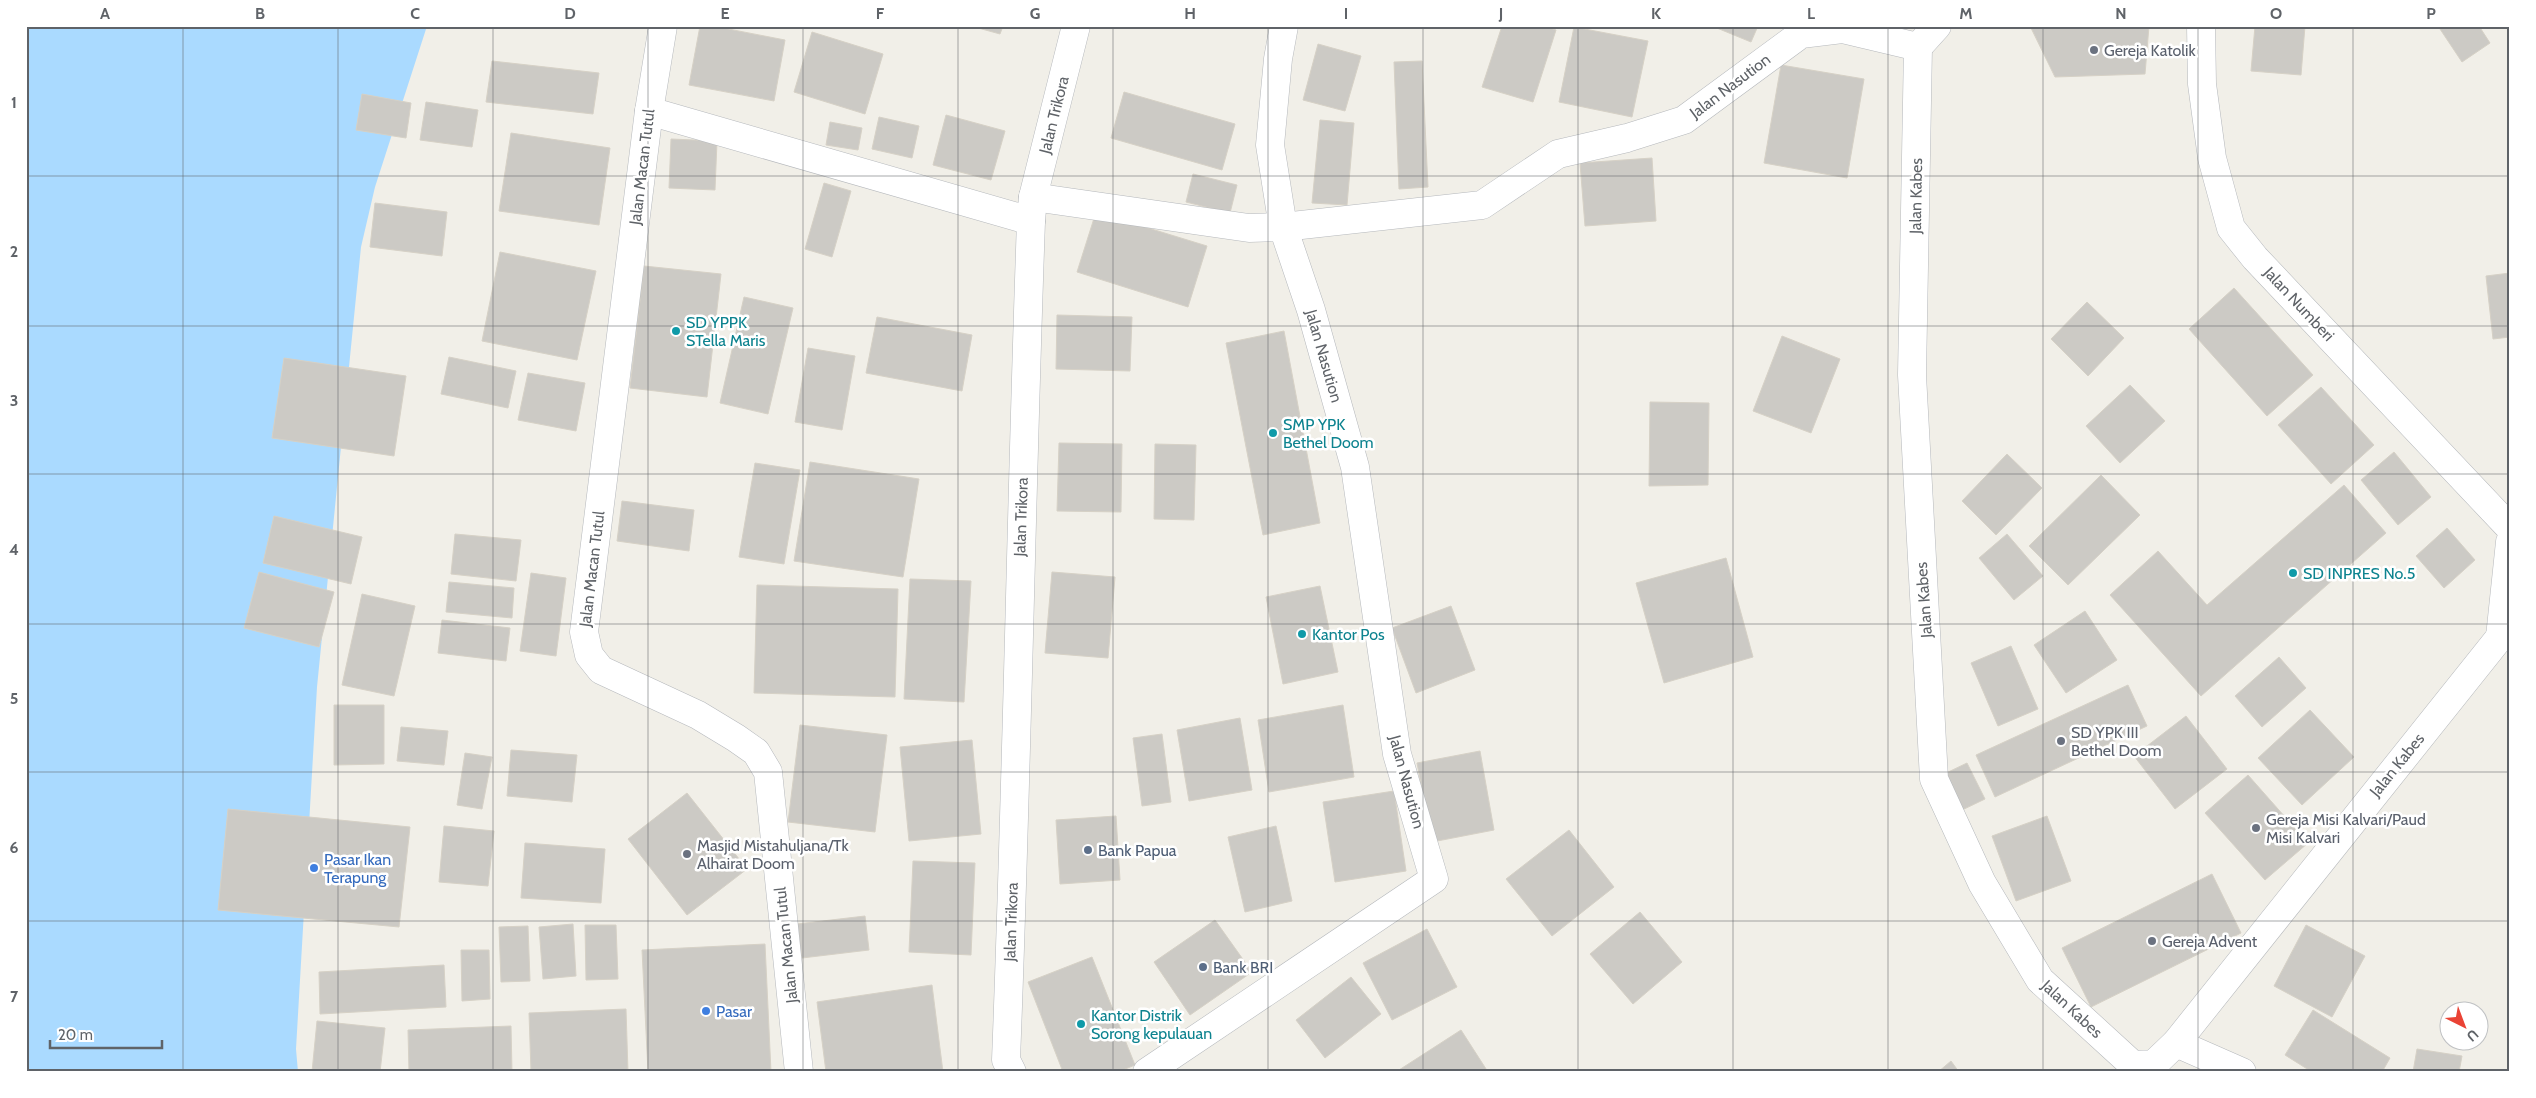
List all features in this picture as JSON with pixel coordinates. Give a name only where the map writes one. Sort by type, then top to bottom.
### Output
[{"type":"street","name":"Jalan Macan Tutul","points":[[663,26],[649,111],[584,632],[588,655],[601,670],[698,715],[736,738],[756,752],[768,772],[799,1072]]},
{"type":"street","name":"Jalan Trikora","points":[[1008,1071],[1006,1060],[1015,834],[1019,562],[1032,209],[1076,26]]},
{"type":"street","points":[[649,111],[1032,209],[1214,222],[1230,226],[1283,227],[1270,145],[1278,58],[1284,26]]},
{"type":"street","points":[[1911,37],[1937,26]]},
{"type":"street","name":"Jalan Numberi","points":[[2201,26],[2202,84],[2212,158],[2230,228],[2255,258],[2510,528]]},
{"type":"street","name":"Jalan Nasution","points":[[1147,1072],[1434,880],[1396,754],[1355,467],[1311,310],[1283,227],[1482,205],[1558,154],[1627,138],[1684,120],[1801,34],[1842,29],[1911,37]]},
{"type":"street","name":"Jalan Kabes","points":[[1911,37],[1912,375],[1934,779],[1982,883],[2040,980],[2133,1065],[2152,1068],[2176,1043],[2505,634]]},
{"type":"street","points":[[2505,634],[2510,542]]},
{"type":"street","points":[[2176,1043],[2242,1072]]},
{"type":"water","points":[[26,26],[427,26],[375,187],[361,247],[317,687],[296,1049],[298,1072],[26,1072]]},
{"type":"building","points":[[700,26],[713,26],[785,40],[774,101],[689,85]]},
{"type":"building","points":[[971,26],[1003,26],[1000,34]]},
{"type":"building","points":[[1502,26],[1544,26],[1556,30],[1533,102],[1482,87]]},
{"type":"building","points":[[1712,26],[1758,26],[1751,42]]},
{"type":"building","name":"Gereja Katolik","points":[[2030,26],[2149,26],[2145,74],[2055,77]]},
{"type":"building","points":[[2255,26],[2305,26],[2301,75],[2251,71]]},
{"type":"building","points":[[2438,26],[2479,26],[2490,43],[2462,62]]},
{"type":"building","points":[[1574,27],[1648,41],[1632,117],[1559,102]]},
{"type":"building","points":[[812,32],[883,54],[865,114],[794,92]]},
{"type":"building","points":[[1318,44],[1361,56],[1345,111],[1303,100]]},
{"type":"building","points":[[492,61],[599,73],[593,114],[486,102]]},
{"type":"building","points":[[1422,61],[1428,187],[1399,189],[1394,62]]},
{"type":"building","points":[[1781,65],[1864,79],[1847,178],[1764,163]]},
{"type":"building","points":[[1124,92],[1235,124],[1222,170],[1111,138]]},
{"type":"building","points":[[362,94],[411,103],[406,138],[356,130]]},
{"type":"building","points":[[426,102],[478,110],[472,147],[420,140]]},
{"type":"building","points":[[946,115],[1005,131],[991,180],[933,165]]},
{"type":"building","points":[[879,117],[919,126],[912,158],[872,149]]},
{"type":"building","points":[[1320,120],[1354,123],[1347,205],[1312,203]]},
{"type":"building","points":[[830,122],[862,128],[858,150],[826,145]]},
{"type":"building","points":[[511,133],[610,148],[599,225],[499,211]]},
{"type":"building","points":[[671,139],[717,141],[715,190],[669,188]]},
{"type":"building","points":[[1652,158],[1656,221],[1585,226],[1580,163]]},
{"type":"building","points":[[1193,174],[1237,185],[1230,213],[1186,202]]},
{"type":"building","points":[[824,183],[851,191],[832,257],[805,249]]},
{"type":"building","points":[[375,203],[447,212],[442,256],[370,247]]},
{"type":"building","points":[[1096,212],[1207,246],[1188,307],[1077,272]]},
{"type":"building","points":[[500,252],[596,271],[577,360],[482,341]]},
{"type":"building","name":"SD YPPK STella Maris","points":[[644,266],[721,274],[707,397],[630,388]]},
{"type":"building","points":[[2510,273],[2510,337],[2493,339],[2486,276]]},
{"type":"building","points":[[2234,288],[2313,375],[2267,416],[2189,329]]},
{"type":"building","points":[[744,297],[793,308],[768,414],[720,403]]},
{"type":"building","points":[[2087,302],[2124,338],[2088,376],[2051,339]]},
{"type":"building","points":[[1057,315],[1132,317],[1130,371],[1056,369]]},
{"type":"building","points":[[877,317],[972,335],[962,391],[866,373]]},
{"type":"building","name":"SMP YPK Bethel Doom","points":[[1284,331],[1320,523],[1263,535],[1226,343]]},
{"type":"building","points":[[1782,336],[1840,359],[1811,433],[1753,411]]},
{"type":"building","points":[[808,348],[855,356],[842,430],[795,422]]},
{"type":"building","points":[[449,357],[516,371],[508,408],[441,394]]},
{"type":"building","points":[[284,358],[406,376],[394,456],[272,438]]},
{"type":"building","points":[[528,373],[585,383],[576,431],[518,420]]},
{"type":"building","points":[[2130,385],[2165,421],[2120,463],[2086,426]]},
{"type":"building","points":[[2321,387],[2374,445],[2331,484],[2278,425]]},
{"type":"building","points":[[1650,402],[1709,403],[1708,485],[1649,486]]},
{"type":"building","points":[[1059,443],[1122,444],[1121,512],[1057,511]]},
{"type":"building","points":[[1155,444],[1196,445],[1194,520],[1154,519]]},
{"type":"building","points":[[2394,452],[2431,497],[2398,525],[2361,480]]},
{"type":"building","points":[[2007,454],[2042,488],[1996,535],[1962,501]]},
{"type":"building","points":[[810,462],[919,479],[903,577],[794,561]]},
{"type":"building","points":[[755,463],[800,470],[784,564],[739,557]]},
{"type":"building","points":[[2101,475],[2140,515],[2068,585],[2029,546]]},
{"type":"building","name":"SD INPRES No.5","points":[[2344,485],[2386,533],[2201,696],[2110,595],[2158,551],[2207,605]]},
{"type":"building","points":[[622,501],[694,510],[689,551],[617,541]]},
{"type":"building","points":[[274,516],[362,537],[351,584],[263,563]]},
{"type":"building","points":[[2447,528],[2475,560],[2444,588],[2416,556]]},
{"type":"building","points":[[455,534],[521,540],[516,581],[451,574]]},
{"type":"building","points":[[2007,534],[2043,576],[2014,600],[1979,558]]},
{"type":"building","points":[[1726,558],[1753,657],[1664,683],[1636,583]]},
{"type":"building","points":[[259,572],[334,592],[319,647],[244,628]]},
{"type":"building","points":[[1052,572],[1115,577],[1108,658],[1045,653]]},
{"type":"building","points":[[531,573],[566,578],[556,656],[520,651]]},
{"type":"building","points":[[910,579],[971,581],[964,702],[904,699]]},
{"type":"building","points":[[449,582],[514,588],[512,618],[446,612]]},
{"type":"building","points":[[757,585],[898,589],[895,697],[754,693]]},
{"type":"building","name":"Kantor Pos","points":[[1320,586],[1338,672],[1283,684],[1266,597]]},
{"type":"building","points":[[362,594],[415,606],[394,696],[342,685]]},
{"type":"building","points":[[1451,606],[1475,670],[1416,693],[1392,628]]},
{"type":"building","points":[[2085,611],[2117,660],[2066,693],[2034,645]]},
{"type":"building","points":[[442,620],[510,628],[506,661],[438,653]]},
{"type":"building","points":[[2011,646],[2038,709],[1998,726],[1971,663]]},
{"type":"building","points":[[2279,657],[2306,688],[2262,727],[2235,696]]},
{"type":"building","name":"SD YPK III Bethel Doom","points":[[2128,685],[2147,726],[1995,797],[1976,755]]},
{"type":"building","points":[[334,705],[384,705],[384,764],[334,765]]},
{"type":"building","points":[[1343,705],[1354,777],[1269,792],[1258,720]]},
{"type":"building","points":[[2310,710],[2354,757],[2302,805],[2258,758]]},
{"type":"building","points":[[2186,716],[2227,769],[2175,809],[2134,756]]},
{"type":"building","points":[[1240,718],[1252,790],[1189,801],[1177,730]]},
{"type":"building","points":[[800,725],[887,735],[875,832],[788,822]]},
{"type":"building","points":[[401,727],[448,731],[444,765],[397,761]]},
{"type":"building","points":[[1162,734],[1171,802],[1142,806],[1133,738]]},
{"type":"building","points":[[972,740],[981,834],[909,841],[900,747]]},
{"type":"building","points":[[511,750],[577,755],[572,802],[507,796]]},
{"type":"building","points":[[1480,751],[1494,830],[1432,842],[1417,763]]},
{"type":"building","points":[[465,753],[492,757],[482,809],[457,805]]},
{"type":"building","points":[[1967,763],[1985,799],[1960,811],[1942,775]]},
{"type":"building","name":"Gereja Misi Kalvari/Paud Misi Kalvari","points":[[2248,775],[2308,843],[2265,880],[2205,813]]},
{"type":"building","points":[[1394,791],[1406,871],[1335,882],[1323,802]]},
{"type":"building","name":"Masjid Mistahuljana/Tk Alhairat Doom","points":[[687,793],[747,869],[687,915],[628,839]]},
{"type":"building","name":"Pasar Ikan Terapung","points":[[228,809],[410,827],[399,927],[218,910]]},
{"type":"building","name":"Bank Papua","points":[[1116,816],[1120,880],[1060,884],[1056,820]]},
{"type":"building","points":[[2047,816],[2071,881],[2016,901],[1992,836]]},
{"type":"building","points":[[444,826],[494,831],[488,886],[439,882]]},
{"type":"building","points":[[1276,826],[1292,901],[1245,912],[1228,837]]},
{"type":"building","points":[[1569,830],[1614,887],[1552,936],[1506,879]]},
{"type":"building","points":[[525,843],[605,849],[601,903],[521,898]]},
{"type":"building","points":[[913,861],[975,863],[971,955],[909,952]]},
{"type":"building","name":"Gereja Advent","points":[[2212,874],[2241,933],[2091,1007],[2062,948]]},
{"type":"building","points":[[1640,912],[1682,962],[1633,1004],[1590,954]]},
{"type":"building","points":[[865,916],[869,950],[802,958],[797,924]]},
{"type":"building","name":"Bank BRI","points":[[1215,920],[1252,972],[1190,1015],[1154,962]]},
{"type":"building","points":[[573,924],[576,976],[543,979],[539,927]]},
{"type":"building","points":[[585,925],[616,925],[618,979],[586,980]]},
{"type":"building","points":[[2306,925],[2365,956],[2332,1017],[2274,986]]},
{"type":"building","points":[[528,926],[530,981],[501,982],[499,927]]},
{"type":"building","points":[[1427,929],[1457,987],[1392,1020],[1363,963]]},
{"type":"building","name":"Pasar","points":[[765,944],[771,1072],[648,1072],[642,950]]},
{"type":"building","points":[[461,950],[489,950],[490,999],[462,1001]]},
{"type":"building","name":"Kantor Distrik Sorong kepulauan","points":[[1092,957],[1135,1065],[1118,1072],[1063,1072],[1028,982]]},
{"type":"building","points":[[444,965],[446,1007],[320,1014],[319,972]]},
{"type":"building","points":[[1351,977],[1381,1014],[1325,1058],[1296,1020]]},
{"type":"building","points":[[932,985],[943,1072],[826,1072],[817,1002]]},
{"type":"building","points":[[626,1009],[628,1072],[531,1072],[529,1013]]},
{"type":"building","points":[[2313,1010],[2390,1058],[2382,1072],[2312,1072],[2285,1055]]},
{"type":"building","points":[[317,1021],[385,1028],[380,1072],[312,1072]]},
{"type":"building","points":[[511,1026],[512,1072],[409,1072],[408,1030]]},
{"type":"building","points":[[1461,1030],[1488,1072],[1401,1072],[1399,1070]]},
{"type":"building","points":[[2417,1049],[2462,1056],[2459,1072],[2413,1072]]},
{"type":"building","points":[[1951,1061],[1959,1072],[1938,1072]]},
{"type":"place","name":"Gereja Katolik","points":[[2094,50]]},
{"type":"place","name":"SD YPPK STella Maris","points":[[676,331]]},
{"type":"place","name":"SMP YPK Bethel Doom","points":[[1273,433]]},
{"type":"place","name":"SD INPRES No.5","points":[[2293,573]]},
{"type":"place","name":"Kantor Pos","points":[[1302,634]]},
{"type":"place","name":"SD YPK III Bethel Doom","points":[[2061,741]]},
{"type":"place","name":"Gereja Misi Kalvari/Paud Misi Kalvari","points":[[2256,828]]},
{"type":"place","name":"Bank Papua","points":[[1088,850]]},
{"type":"place","name":"Masjid Mistahuljana/Tk Alhairat Doom","points":[[687,854]]},
{"type":"place","name":"Pasar Ikan Terapung","points":[[314,868]]},
{"type":"place","name":"Gereja Advent","points":[[2152,941]]},
{"type":"place","name":"Bank BRI","points":[[1203,967]]},
{"type":"place","name":"Pasar","points":[[706,1011]]},
{"type":"place","name":"Kantor Distrik Sorong kepulauan","points":[[1081,1024]]}]
